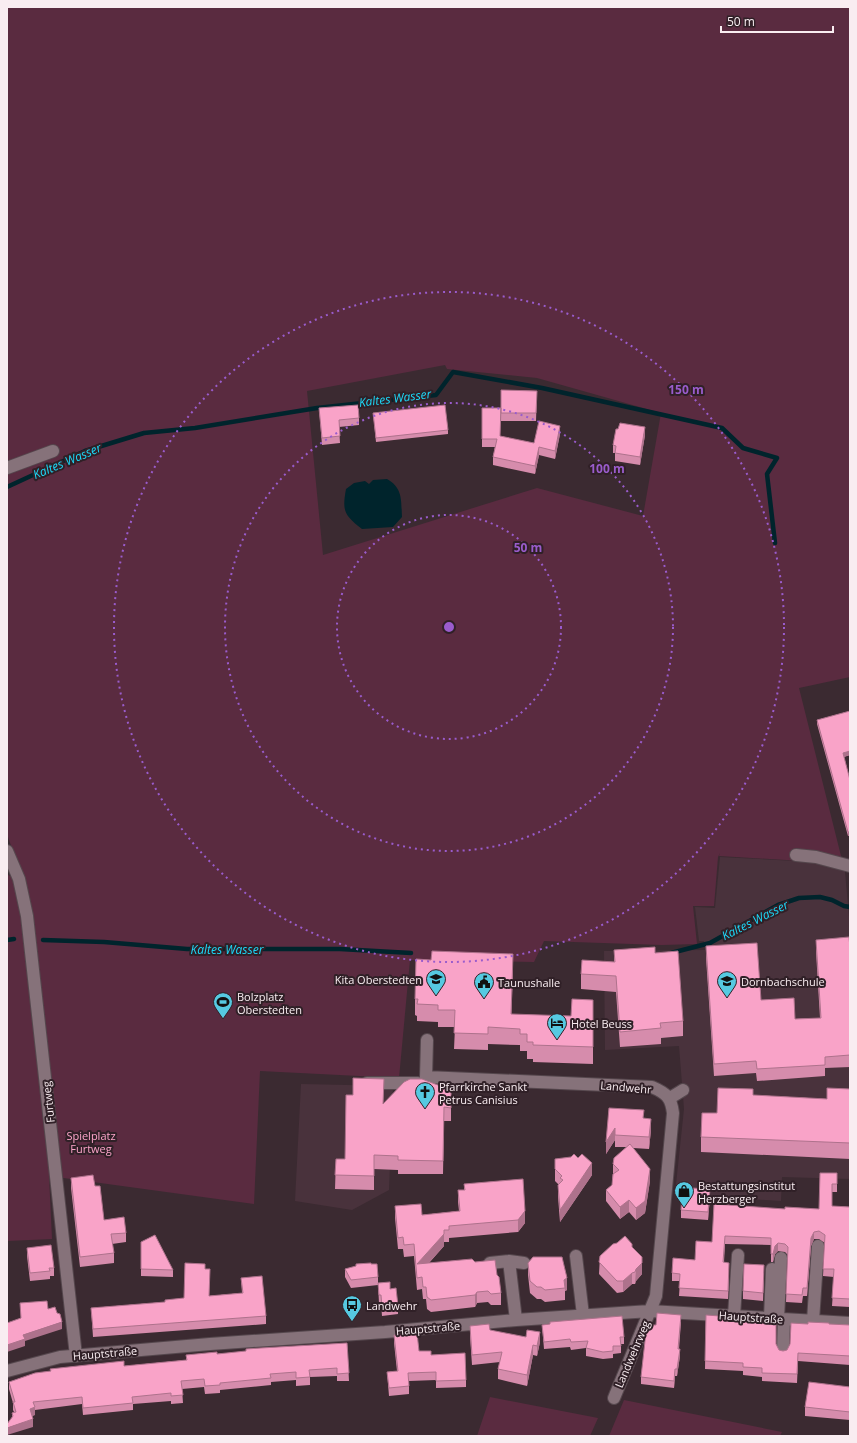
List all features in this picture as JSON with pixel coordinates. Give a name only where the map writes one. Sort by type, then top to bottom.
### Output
[{"type":"street","points":[[7,468],[53,451]]},
{"type":"street","name":"Furtweg","points":[[7,851],[19,879],[27,916],[76,1356]]},
{"type":"street","points":[[796,855],[816,857],[850,866]]},
{"type":"street","points":[[366,1083],[417,1084],[426,1077],[427,1040]]},
{"type":"street","name":"Landwehr","points":[[426,1077],[652,1087],[664,1092],[670,1098]]},
{"type":"street","points":[[650,1311],[656,1296],[667,1187],[673,1114],[670,1098],[683,1090]]},
{"type":"street","points":[[813,1321],[818,1246]]},
{"type":"street","points":[[734,1316],[738,1255]]},
{"type":"street","points":[[576,1256],[583,1315]]},
{"type":"street","points":[[778,1319],[782,1258]]},
{"type":"street","points":[[490,1263],[509,1261],[524,1262]]},
{"type":"street","points":[[509,1261],[516,1320]]},
{"type":"street","points":[[772,1269],[783,1352]]},
{"type":"street","name":"Hauptstraße","points":[[7,1371],[50,1359],[76,1356],[385,1332],[516,1320],[650,1311],[850,1323]]},
{"type":"street","name":"Landwehrweg","points":[[614,1398],[650,1311]]},
{"type":"shaded area","name":"Dornbachschule","points":[[720,857],[818,862],[845,872],[850,927],[850,1179],[782,1177],[781,1201],[675,1194],[684,1109],[679,1046],[605,1050],[604,951],[705,950],[704,941],[699,941],[695,907],[715,908]]},
{"type":"shaded area","points":[[301,1084],[393,1086],[389,1190],[352,1210],[295,1201]]},
{"type":"green space","name":"Spielplatz Furtweg","points":[[7,7],[850,7],[850,677],[799,688],[845,872],[818,862],[719,856],[720,853],[718,857],[714,906],[693,906],[697,944],[662,945],[544,941],[534,962],[410,960],[399,1078],[260,1071],[254,1204],[49,1176],[52,1239],[7,1241],[7,875],[22,878],[7,834]],"holes":[[[445,365],[447,369],[537,378],[661,413],[643,516],[537,488],[323,555],[307,391]]]},
{"type":"green space","points":[[490,1397],[598,1418],[590,1436],[477,1436]]},
{"type":"green space","points":[[624,1400],[782,1432],[780,1436],[609,1436]]},
{"type":"water","points":[[387,479],[399,490],[402,517],[393,527],[362,529],[351,520],[346,512],[344,503],[346,489],[354,483],[365,481],[369,484],[373,480]]},
{"type":"building","points":[[501,390],[537,391],[536,413],[501,413]]},
{"type":"building","points":[[358,405],[359,418],[339,420],[340,436],[322,438],[319,408]]},
{"type":"building","points":[[445,405],[448,430],[376,438],[373,413]]},
{"type":"building","points":[[482,408],[501,408],[500,436],[534,443],[539,421],[560,426],[555,451],[539,447],[535,466],[493,457],[497,439],[482,439]]},
{"type":"building","points":[[620,423],[645,427],[640,457],[615,453],[616,446],[613,445],[616,429],[618,429]]},
{"type":"building","points":[[850,711],[850,751],[843,753],[850,780],[850,832],[848,832],[817,720]]},
{"type":"building","name":"Dornbachschule","points":[[849,937],[850,1055],[825,1057],[825,1065],[757,1069],[756,1061],[714,1064],[706,946],[757,943],[761,1000],[794,998],[795,1019],[821,1018],[816,940]]},
{"type":"building","points":[[655,947],[655,953],[678,951],[683,1021],[660,1023],[661,1028],[620,1032],[616,976],[581,974],[582,960],[615,962],[614,950]]},
{"type":"building","points":[[432,951],[513,954],[511,1014],[571,1016],[572,999],[593,1000],[593,1047],[533,1045],[533,1042],[527,1042],[527,1034],[520,1034],[520,1029],[488,1027],[488,1034],[454,1033],[455,1010],[438,1010],[438,1005],[417,1004],[418,999],[415,999],[416,959],[431,960]]},
{"type":"building","points":[[353,1078],[384,1079],[383,1104],[404,1082],[410,1079],[422,1079],[451,1090],[451,1108],[444,1107],[443,1161],[398,1160],[398,1156],[374,1155],[374,1176],[335,1175],[336,1159],[345,1159],[346,1095],[353,1095]]},
{"type":"building","points":[[718,1088],[753,1089],[753,1095],[827,1099],[827,1088],[850,1089],[850,1143],[701,1137],[702,1113],[717,1113]]},
{"type":"building","points":[[609,1108],[644,1110],[643,1118],[651,1119],[649,1137],[615,1135],[615,1128],[606,1142]]},
{"type":"building","points":[[630,1144],[650,1169],[645,1201],[636,1208],[629,1200],[620,1207],[606,1190],[612,1185],[613,1174],[619,1170],[613,1164],[614,1158]]},
{"type":"building","points":[[574,1154],[578,1158],[582,1154],[592,1163],[560,1210],[558,1185],[563,1180],[560,1178],[562,1176],[555,1169],[555,1159],[571,1157]]},
{"type":"building","points":[[820,1173],[837,1173],[837,1184],[832,1184],[832,1206],[850,1207],[850,1299],[832,1298],[834,1269],[823,1269],[825,1235],[819,1231],[814,1232],[811,1238],[807,1288],[803,1288],[802,1295],[786,1294],[788,1247],[785,1244],[778,1243],[775,1246],[773,1254],[771,1254],[771,1238],[725,1236],[723,1262],[729,1263],[728,1291],[679,1288],[680,1274],[672,1273],[673,1258],[695,1260],[696,1241],[712,1242],[714,1204],[785,1209],[785,1207],[819,1209]]},
{"type":"building","points":[[93,1175],[95,1186],[100,1186],[104,1220],[124,1217],[126,1233],[111,1234],[114,1253],[80,1257],[71,1178]]},
{"type":"building","points":[[523,1179],[525,1211],[518,1220],[449,1226],[449,1230],[444,1230],[444,1234],[417,1264],[472,1259],[475,1262],[495,1260],[501,1293],[491,1294],[488,1291],[477,1292],[475,1295],[431,1300],[427,1297],[426,1287],[423,1287],[422,1277],[417,1278],[414,1244],[404,1245],[403,1237],[398,1238],[395,1206],[421,1204],[422,1215],[460,1211],[458,1190],[465,1190],[464,1184]]},
{"type":"building","points":[[691,1188],[710,1189],[708,1212],[681,1210],[682,1195],[691,1196]]},
{"type":"building","points":[[155,1235],[173,1270],[141,1269],[141,1242]]},
{"type":"building","points":[[625,1236],[632,1244],[632,1247],[642,1257],[642,1263],[635,1272],[623,1281],[617,1281],[599,1262],[600,1256],[613,1244],[617,1243]]},
{"type":"building","points":[[51,1245],[54,1268],[49,1268],[50,1271],[30,1273],[27,1248]]},
{"type":"building","points":[[533,1257],[562,1257],[567,1278],[564,1280],[565,1288],[545,1290],[541,1287],[537,1287],[530,1281],[528,1263]]},
{"type":"building","points":[[185,1263],[205,1264],[205,1269],[210,1269],[209,1296],[243,1293],[241,1278],[262,1276],[266,1316],[93,1329],[91,1308],[165,1302],[165,1300],[184,1298]]},
{"type":"building","points":[[356,1264],[377,1264],[378,1277],[351,1280],[345,1269],[356,1266]]},
{"type":"building","points":[[744,1264],[764,1265],[763,1293],[743,1291]]},
{"type":"building","points":[[390,1282],[390,1289],[396,1288],[398,1306],[382,1308],[378,1283]]},
{"type":"building","points":[[47,1301],[48,1309],[55,1307],[57,1313],[60,1314],[62,1322],[23,1335],[25,1339],[7,1345],[7,1323],[21,1318],[20,1303]]},
{"type":"building","points":[[657,1313],[681,1315],[678,1349],[680,1349],[677,1369],[675,1369],[674,1381],[641,1377],[646,1332],[649,1325],[656,1325]]},
{"type":"building","points":[[706,1315],[776,1320],[776,1344],[779,1350],[783,1351],[787,1350],[790,1344],[791,1323],[808,1324],[808,1322],[850,1325],[850,1356],[798,1353],[797,1374],[762,1373],[762,1368],[743,1367],[743,1363],[705,1361]]},
{"type":"building","points":[[622,1316],[624,1337],[620,1337],[621,1346],[613,1346],[613,1351],[603,1352],[586,1348],[588,1341],[571,1342],[570,1339],[544,1342],[542,1325],[550,1324],[550,1322]]},
{"type":"building","points":[[489,1324],[490,1330],[526,1337],[527,1330],[540,1332],[537,1346],[533,1345],[527,1375],[498,1369],[502,1352],[472,1355],[470,1326]]},
{"type":"building","points":[[417,1333],[419,1351],[431,1351],[431,1355],[465,1353],[466,1380],[436,1381],[436,1372],[408,1373],[409,1386],[389,1388],[387,1372],[398,1371],[394,1335]]},
{"type":"building","points":[[347,1343],[349,1373],[337,1374],[337,1368],[309,1370],[310,1377],[296,1378],[296,1372],[270,1374],[271,1378],[205,1386],[204,1379],[181,1381],[183,1395],[171,1396],[171,1393],[132,1397],[133,1403],[83,1408],[82,1397],[33,1402],[35,1407],[30,1409],[33,1419],[7,1428],[7,1424],[13,1416],[12,1413],[16,1412],[13,1402],[15,1402],[9,1382],[35,1373],[51,1371],[50,1369],[124,1361],[124,1366],[187,1360],[186,1355],[217,1352],[217,1354],[246,1351],[246,1349]]},
{"type":"building","points":[[809,1382],[850,1387],[850,1412],[805,1407]]},
{"type":"waterway","name":"Kaltes Wasser","points":[[7,487],[85,451],[144,433],[195,428],[317,408],[436,395],[453,372],[542,388],[722,428],[743,448],[777,458],[767,474],[775,543]]},
{"type":"waterway","name":"Kaltes Wasser","points":[[671,953],[710,943],[778,905],[799,898],[820,897],[850,907]]},
{"type":"waterway","name":"Kaltes Wasser","points":[[7,940],[14,939]]},
{"type":"waterway","name":"Kaltes Wasser","points":[[43,940],[104,942],[187,949],[340,949],[411,953]]},
{"type":"place","name":"Kita Oberstedten","points":[[436,996]]},
{"type":"place","name":"Dornbachschule","points":[[727,998]]},
{"type":"place","name":"Taunushalle","points":[[484,999]]},
{"type":"place","name":"Bolzplatz Oberstedten","points":[[223,1019]]},
{"type":"place","name":"Hotel Beuss","points":[[557,1040]]},
{"type":"place","name":"Pfarrkirche Sankt Petrus Canisius","points":[[425,1109]]},
{"type":"place","name":"Bestattungsinstitut Herzberger","points":[[684,1208]]},
{"type":"place","name":"Landwehr","points":[[352,1322]]}]
